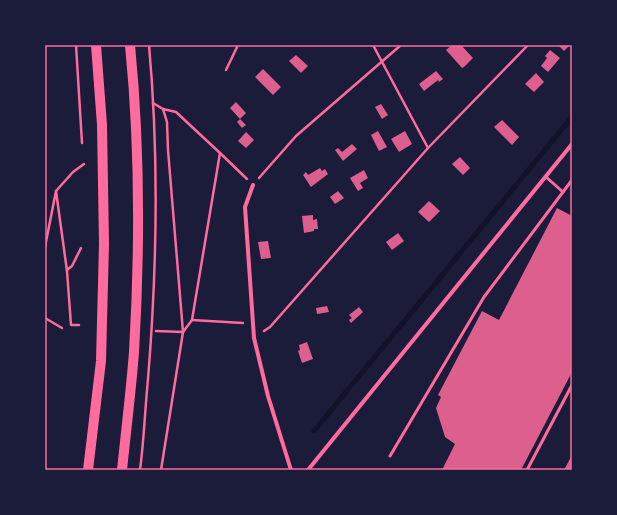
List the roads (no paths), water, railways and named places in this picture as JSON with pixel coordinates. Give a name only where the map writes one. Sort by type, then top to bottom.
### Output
[{"type":"main road","points":[[88,470],[101,361],[104,244],[102,125],[96,45]]},
{"type":"main road","points":[[122,470],[134,352],[137,224],[135,95],[130,45]]},
{"type":"street","points":[[308,470],[572,144]]},
{"type":"street","points":[[253,185],[245,207],[252,324],[268,396],[291,470]]},
{"type":"lane","points":[[546,177],[563,192]]},
{"type":"lane","points":[[390,456],[484,297],[572,180]]},
{"type":"lane","points":[[527,470],[572,385]]},
{"type":"waterway","points":[[314,431],[572,117]]}]
